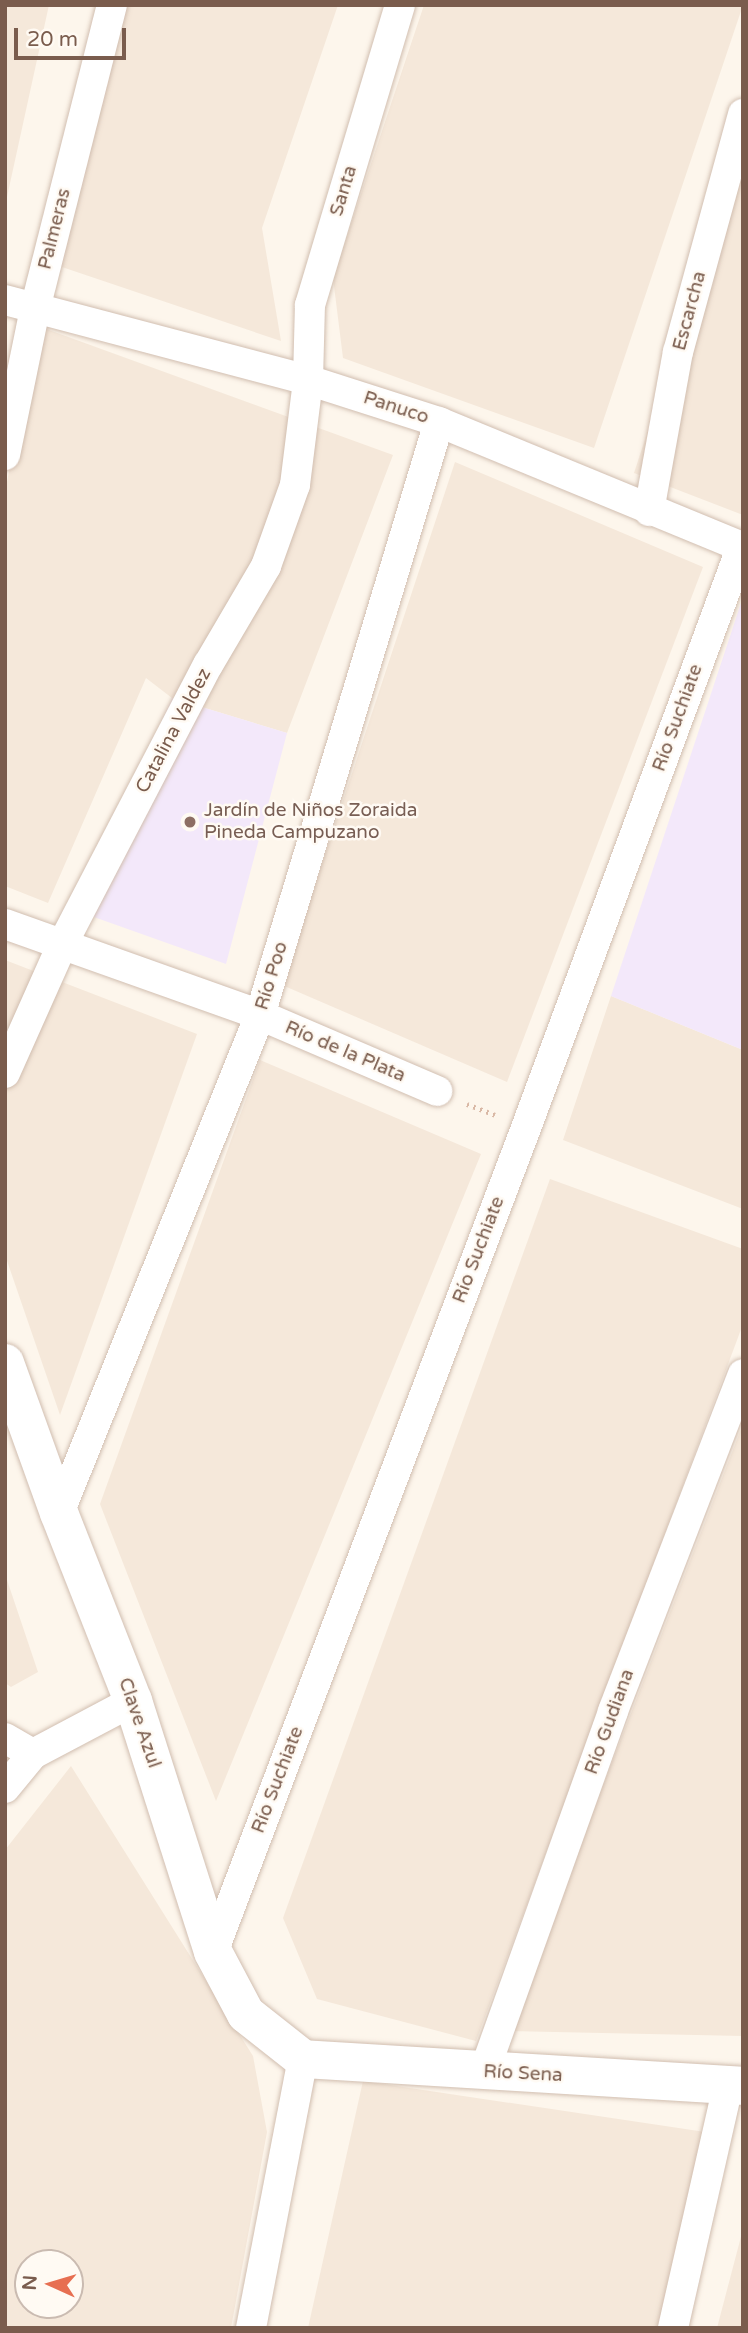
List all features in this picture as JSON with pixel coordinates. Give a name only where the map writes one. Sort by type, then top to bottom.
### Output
[{"type":"main road","name":"Clave Azul","points":[[5,1363],[59,1513],[133,1700],[213,1951],[246,2014],[303,2059]]},
{"type":"main road","name":"Río Sena","points":[[303,2059],[735,2086]]},
{"type":"street","name":"Palmeras","points":[[5,454],[35,309],[112,5]]},
{"type":"street","name":"Santa","points":[[308,380],[310,305],[400,5]]},
{"type":"street","name":"Escarcha","points":[[649,511],[678,352],[743,114]]},
{"type":"street","name":"Panuco","points":[[5,300],[308,380],[439,422],[649,511],[742,547]]},
{"type":"street","name":"Catalina Valdez","points":[[5,1073],[63,943],[208,666],[266,566],[295,485],[308,380]]},
{"type":"street","name":"Río Poo","points":[[59,1513],[260,1015],[439,422]]},
{"type":"street","name":"Río Suchiate","points":[[213,1951],[526,1128],[742,547]]},
{"type":"street","name":"Río de la Plata","points":[[5,924],[260,1015],[437,1091]]},
{"type":"street","name":"Río Gudiana","points":[[484,2072],[612,1711],[743,1374]]},
{"type":"street","points":[[5,1787],[33,1754],[133,1700]]},
{"type":"street","points":[[5,1738],[33,1754]]},
{"type":"street","points":[[251,2328],[303,2059]]},
{"type":"street","points":[[673,2328],[735,2086]]},
{"type":"path","points":[[437,1091],[526,1128]]},
{"type":"shaded area","points":[[5,5],[49,5],[5,206]]},
{"type":"shaded area","points":[[125,5],[338,5],[262,228],[281,341],[56,265]]},
{"type":"shaded area","points":[[424,5],[743,5],[594,448],[343,358],[333,278]]},
{"type":"shaded area","points":[[743,140],[743,515],[634,473]]},
{"type":"shaded area","points":[[38,326],[393,455],[287,733],[172,698],[146,678],[48,903],[5,886],[5,492]]},
{"type":"shaded area","points":[[455,462],[703,567],[507,1082],[282,985]]},
{"type":"shaded area","points":[[743,597],[743,1050],[611,996]]},
{"type":"shaded area","name":"Jardín de Niños Zoraida Pineda Campuzano","points":[[172,698],[287,733],[226,964],[77,911]]},
{"type":"shaded area","points":[[5,960],[197,1034],[60,1415],[5,1255]]},
{"type":"shaded area","points":[[611,996],[743,1050],[743,1209],[563,1140]]},
{"type":"shaded area","points":[[260,1060],[481,1154],[216,1801],[100,1504]]},
{"type":"shaded area","points":[[550,1179],[743,1249],[743,1324],[476,2041],[317,1999],[283,1918]]},
{"type":"shaded area","points":[[743,1424],[743,2036],[508,2031]]},
{"type":"shaded area","points":[[5,1574],[38,1672],[11,1687],[5,1683]]},
{"type":"shaded area","points":[[71,1766],[253,2056],[267,2132],[231,2328],[5,2328],[5,1850]]},
{"type":"shaded area","points":[[363,2081],[732,2136],[678,2328],[308,2328]]},
{"type":"shaded area","points":[[743,2229],[743,2328],[717,2328]]},
{"type":"place","name":"Jardín de Niños Zoraida Pineda Campuzano","points":[[190,822]]}]
